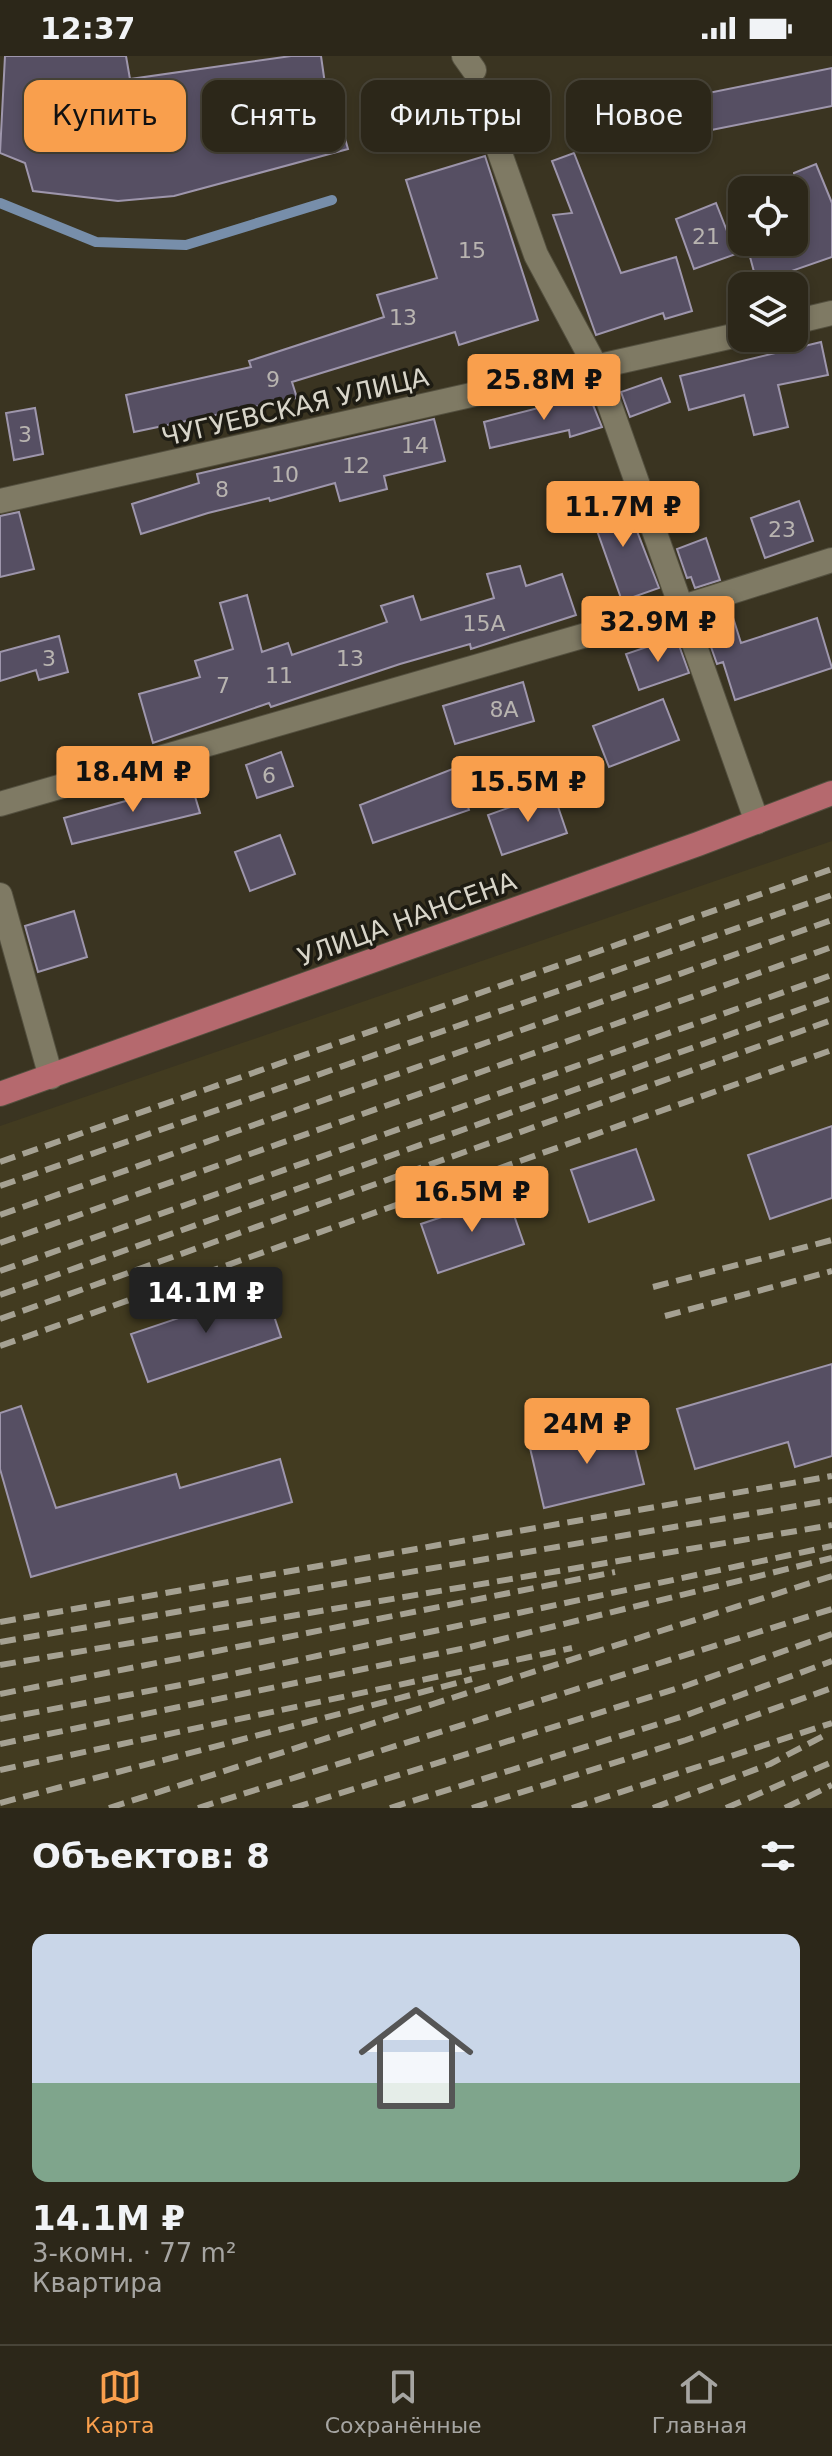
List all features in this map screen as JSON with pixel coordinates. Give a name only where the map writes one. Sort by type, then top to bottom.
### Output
[{"type":"main road","name":"УЛИЦА НАНСЕНА","points":[[0,1094],[832,793]]},
{"type":"street","points":[[500,152],[536,255],[597,369],[757,822]]},
{"type":"street","points":[[808,319],[832,313]]},
{"type":"street","name":"ЧУГУЕВСКАЯ УЛИЦА","points":[[0,501],[728,337]]},
{"type":"street","points":[[0,804],[680,608],[832,560]]},
{"type":"street","points":[[0,895],[51,1077]]},
{"type":"shaded area","points":[[832,841],[832,1808],[0,1808],[0,1126]]},
{"type":"building","points":[[5,56],[126,56],[130,79],[291,56],[321,56],[324,80],[202,80],[202,152],[337,152],[174,196],[118,201],[33,191],[25,163],[0,153]]},
{"type":"building","points":[[832,68],[832,106],[711,130],[711,92]]},
{"type":"building","points":[[574,153],[621,273],[676,257],[692,311],[665,319],[663,313],[596,335],[553,215],[572,213],[552,161]]},
{"type":"building","points":[[485,156],[538,320],[459,345],[455,332],[292,382],[297,398],[134,432],[126,395],[251,367],[249,361],[384,317],[377,295],[437,278],[406,180]]},
{"type":"building","points":[[816,164],[832,203],[832,257],[789,272],[754,272],[750,256],[808,256],[808,176],[794,176],[794,173]]},
{"type":"building","points":[[716,203],[728,234],[730,256],[694,269],[676,219]]},
{"type":"building","points":[[821,342],[828,375],[778,385],[788,427],[754,435],[744,395],[689,410],[680,376],[780,352],[808,352],[808,345]]},
{"type":"building","points":[[661,378],[670,402],[630,417],[621,392]]},
{"type":"building","points":[[589,395],[602,427],[570,437],[569,430],[490,448],[484,422]]},
{"type":"building","points":[[35,408],[43,454],[14,460],[6,413]]},
{"type":"building","points":[[434,419],[445,461],[384,476],[387,489],[340,501],[335,483],[270,501],[269,498],[208,513],[141,534],[132,504],[199,483],[197,474]]},
{"type":"building","points":[[623,495],[659,588],[622,601],[589,508]]},
{"type":"building","points":[[799,501],[813,541],[765,558],[751,518]]},
{"type":"building","points":[[19,512],[34,569],[0,577],[0,516]]},
{"type":"building","points":[[706,538],[720,580],[695,588],[691,577],[687,578],[677,549]]},
{"type":"building","points":[[520,566],[526,586],[562,574],[576,615],[471,649],[470,644],[400,664],[271,707],[269,703],[153,743],[139,694],[200,677],[195,661],[233,649],[220,603],[247,595],[262,652],[288,643],[292,655],[387,622],[381,606],[413,596],[421,620],[494,598],[487,574]]},
{"type":"building","points":[[730,608],[741,643],[817,618],[832,668],[735,700],[723,662],[717,664],[704,627],[709,626],[705,616]]},
{"type":"building","points":[[59,636],[68,672],[39,680],[36,670],[0,681],[0,652]]},
{"type":"building","points":[[676,637],[689,673],[639,690],[626,654]]},
{"type":"building","points":[[523,682],[534,721],[455,744],[443,706]]},
{"type":"building","points":[[663,699],[679,740],[609,767],[593,726]]},
{"type":"building","points":[[281,752],[293,786],[257,798],[246,765]]},
{"type":"building","points":[[455,768],[469,810],[373,843],[360,805]]},
{"type":"building","points":[[191,783],[200,813],[72,844],[64,818]]},
{"type":"building","points":[[553,792],[567,833],[502,855],[488,815]]},
{"type":"building","points":[[280,835],[295,874],[250,891],[235,852]]},
{"type":"building","points":[[74,911],[87,957],[38,972],[25,926]]},
{"type":"building","points":[[832,1126],[832,1198],[770,1219],[748,1155]]},
{"type":"building","points":[[636,1149],[654,1200],[589,1222],[571,1170]]},
{"type":"building","points":[[507,1195],[524,1244],[438,1273],[421,1224]]},
{"type":"building","points":[[265,1289],[281,1337],[148,1382],[131,1334]]},
{"type":"building","points":[[832,1364],[832,1456],[795,1467],[788,1442],[695,1469],[677,1409]]},
{"type":"building","points":[[21,1406],[56,1508],[176,1474],[180,1488],[280,1459],[292,1502],[31,1577],[0,1469],[0,1413]]},
{"type":"building","points":[[629,1424],[644,1484],[544,1508],[530,1448]]},
{"type":"waterway","points":[[0,203],[96,242],[186,245],[332,200]]},
{"type":"railway","points":[[0,1162],[832,869]]},
{"type":"railway","points":[[0,1186],[832,895]]},
{"type":"railway","points":[[0,1215],[832,920]]},
{"type":"railway","points":[[0,1243],[832,947]]},
{"type":"railway","points":[[0,1271],[832,975]]},
{"type":"railway","points":[[0,1295],[832,998]]},
{"type":"railway","points":[[0,1319],[832,1020]]},
{"type":"railway","points":[[0,1346],[832,1050]]},
{"type":"railway","points":[[653,1287],[832,1240]]},
{"type":"railway","points":[[665,1316],[832,1271]]},
{"type":"railway","points":[[0,1622],[832,1476]]},
{"type":"railway","points":[[0,1642],[832,1500]]},
{"type":"railway","points":[[0,1665],[832,1525]]},
{"type":"railway","points":[[0,1719],[186,1684],[832,1546]]},
{"type":"railway","points":[[0,1744],[470,1647],[832,1558]]},
{"type":"railway","points":[[0,1694],[615,1572]]},
{"type":"railway","points":[[109,1808],[832,1576]]},
{"type":"railway","points":[[198,1808],[832,1609]]},
{"type":"railway","points":[[293,1808],[685,1686],[832,1634]]},
{"type":"railway","points":[[0,1770],[572,1648]]},
{"type":"railway","points":[[390,1808],[684,1716],[832,1661]]},
{"type":"railway","points":[[0,1803],[472,1679]]},
{"type":"railway","points":[[472,1808],[686,1740],[832,1688]]},
{"type":"railway","points":[[572,1808],[832,1723]]},
{"type":"railway","points":[[653,1808],[770,1764],[829,1733]]},
{"type":"railway","points":[[726,1808],[832,1762]]},
{"type":"railway","points":[[785,1808],[832,1785]]}]
